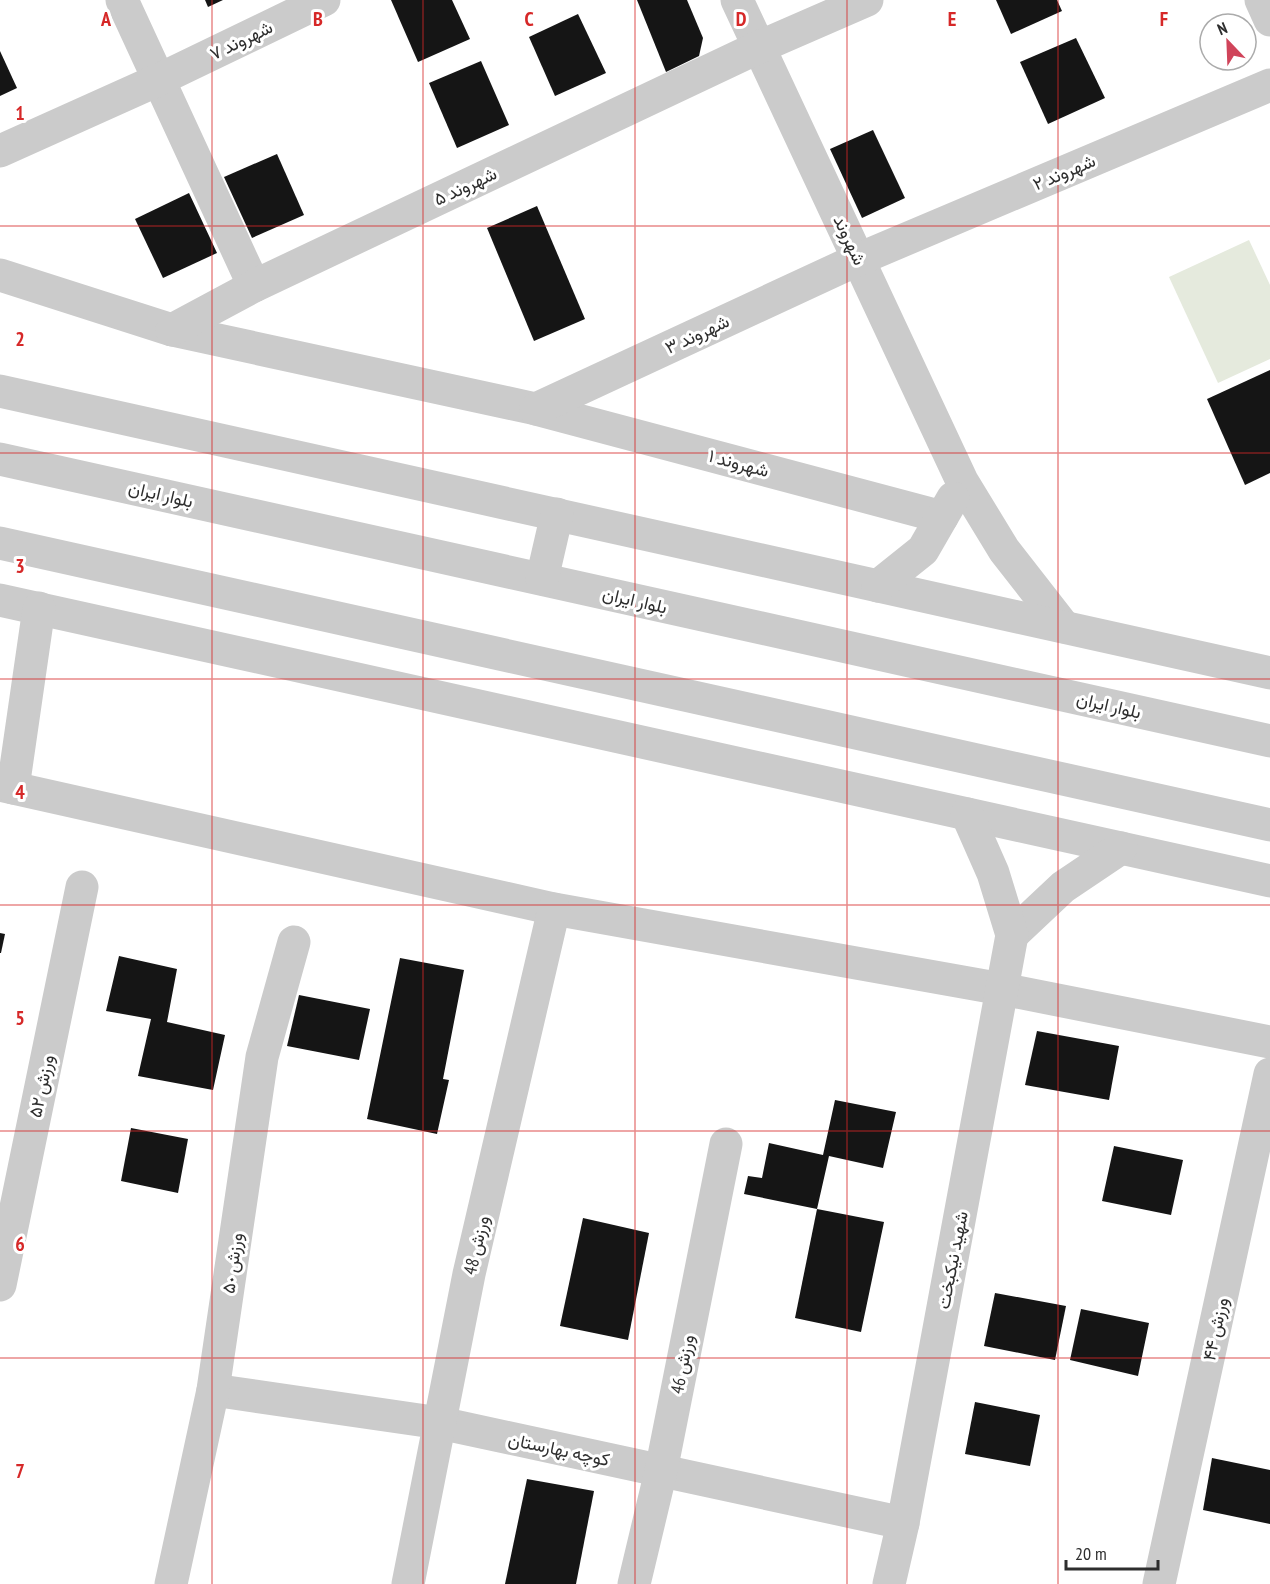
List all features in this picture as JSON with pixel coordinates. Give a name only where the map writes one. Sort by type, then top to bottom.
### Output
[{"type":"street","points":[[122,0],[254,286]]},
{"type":"street","name":"شهروند ۷","points":[[0,151],[158,80],[324,0]]},
{"type":"street","name":"شهروند","points":[[738,0],[962,481],[1004,550],[1065,627]]},
{"type":"street","name":"شهروند ۵","points":[[172,330],[254,286],[759,47],[867,0]]},
{"type":"street","points":[[1261,0],[1270,20]]},
{"type":"street","name":"شهروند ۲","points":[[859,259],[1270,85]]},
{"type":"street","name":"شهروند ۳","points":[[536,409],[859,259]]},
{"type":"street","name":"شهروند ۱","points":[[0,276],[172,330],[536,409],[942,517]]},
{"type":"street","points":[[0,391],[1270,673]]},
{"type":"street","name":"بلوار ایران","points":[[0,459],[1270,741]]},
{"type":"street","points":[[878,586],[923,549],[962,481]]},
{"type":"street","points":[[542,579],[556,514]]},
{"type":"street","points":[[0,543],[1270,825]]},
{"type":"street","points":[[0,600],[1270,881]]},
{"type":"street","points":[[39,608],[7,787],[554,909],[1002,989],[1270,1042]]},
{"type":"street","points":[[967,814],[993,873],[1012,935],[1063,887],[1121,848]]},
{"type":"street","name":"ورزش ۵٢","points":[[0,1285],[82,887]]},
{"type":"street","name":"ورزش 48","points":[[408,1584],[469,1274],[554,909]]},
{"type":"street","name":"شهید نیکبخت","points":[[889,1584],[903,1522],[1012,935]]},
{"type":"street","name":"ورزش ۵٠","points":[[171,1584],[213,1390],[262,1057],[294,942]]},
{"type":"street","name":"ورزش ۴۴","points":[[1160,1584],[1270,1074]]},
{"type":"street","name":"ورزش 46","points":[[634,1584],[661,1471],[726,1144]]},
{"type":"street","name":"کوچه بهارستان","points":[[213,1390],[440,1423],[903,1522]]},
{"type":"shaded area","points":[[1249,240],[1270,285],[1270,359],[1218,383],[1169,277]]},
{"type":"building","points":[[205,0],[223,0],[208,7]]},
{"type":"building","points":[[391,0],[452,0],[470,39],[418,62]]},
{"type":"building","points":[[637,0],[687,0],[703,38],[699,56],[666,72]]},
{"type":"building","points":[[996,0],[1057,0],[1062,11],[1011,34]]},
{"type":"building","points":[[578,14],[606,73],[555,96],[529,37]]},
{"type":"building","points":[[1076,38],[1105,98],[1048,124],[1020,62]]},
{"type":"building","points":[[0,51],[17,88],[0,96]]},
{"type":"building","points":[[481,61],[509,125],[457,148],[429,83]]},
{"type":"building","points":[[873,130],[905,198],[862,218],[830,149]]},
{"type":"building","points":[[277,154],[304,215],[252,238],[224,177]]},
{"type":"building","points":[[189,193],[217,253],[163,278],[135,219]]},
{"type":"building","points":[[537,206],[585,319],[534,341],[487,228]]},
{"type":"building","points":[[1270,370],[1270,473],[1245,485],[1207,399]]},
{"type":"building","points":[[0,933],[5,934],[1,953],[0,953]]},
{"type":"building","points":[[119,956],[177,969],[167,1022],[225,1035],[213,1090],[138,1076],[151,1019],[106,1011]]},
{"type":"building","points":[[400,958],[464,970],[443,1079],[449,1080],[437,1134],[367,1119]]},
{"type":"building","points":[[299,995],[370,1009],[359,1060],[287,1046]]},
{"type":"building","points":[[1037,1031],[1119,1046],[1109,1100],[1025,1085]]},
{"type":"building","points":[[835,1100],[896,1112],[883,1168],[829,1156],[817,1209],[744,1194],[748,1176],[762,1178],[769,1143],[823,1155]]},
{"type":"building","points":[[131,1128],[188,1139],[178,1193],[121,1181]]},
{"type":"building","points":[[1114,1146],[1183,1160],[1171,1215],[1102,1201]]},
{"type":"building","points":[[817,1209],[884,1222],[861,1332],[795,1318]]},
{"type":"building","points":[[583,1218],[649,1233],[628,1340],[560,1326]]},
{"type":"building","points":[[995,1293],[1066,1306],[1055,1360],[984,1346]]},
{"type":"building","points":[[1081,1309],[1149,1323],[1138,1376],[1070,1360]]},
{"type":"building","points":[[975,1402],[1040,1415],[1030,1466],[965,1454]]},
{"type":"building","points":[[1212,1458],[1270,1470],[1270,1524],[1203,1510]]},
{"type":"building","points":[[527,1479],[594,1491],[576,1584],[505,1584]]}]
